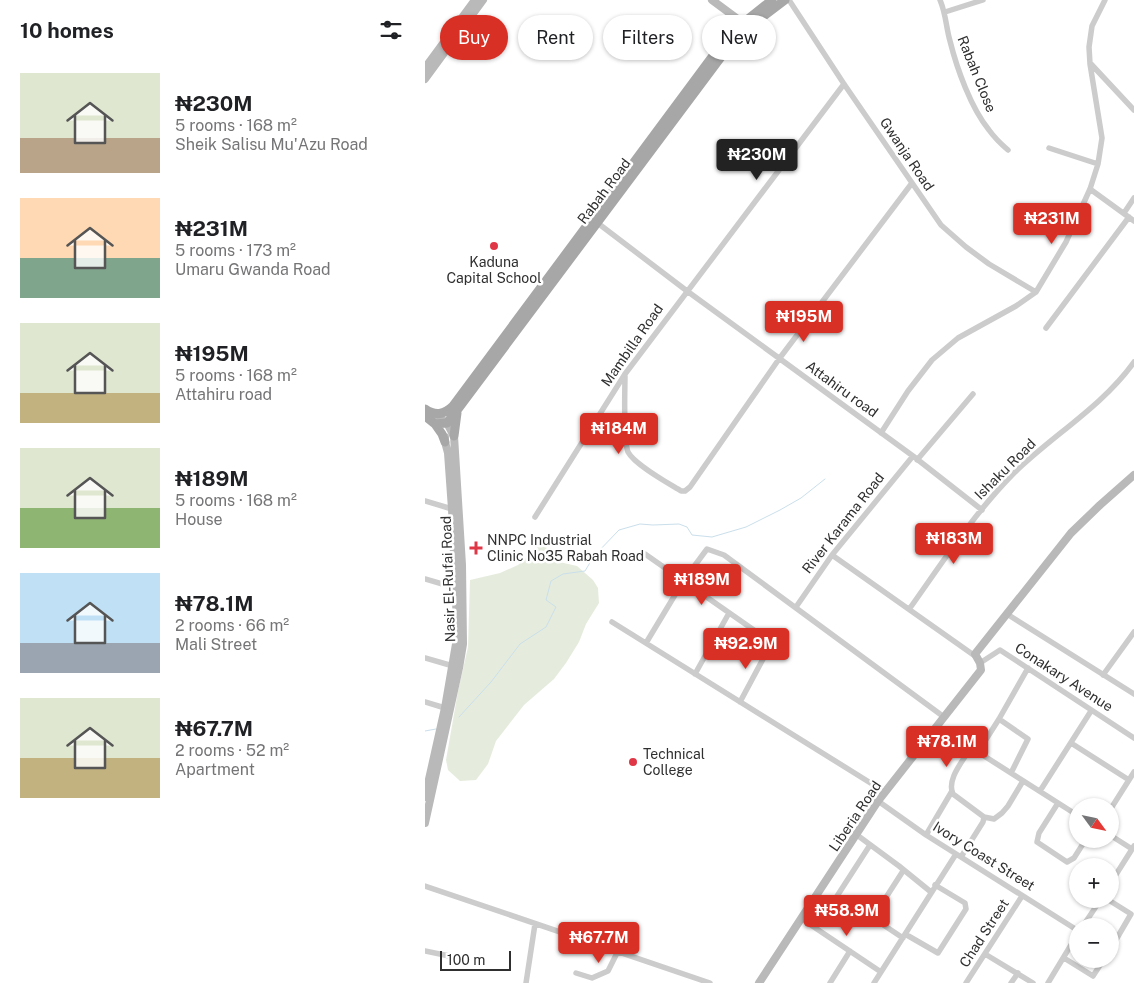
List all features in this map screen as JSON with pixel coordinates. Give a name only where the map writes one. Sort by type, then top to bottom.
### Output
[{"type":"main road","points":[[425,68],[475,0]]},
{"type":"main road","points":[[425,79],[483,0]]},
{"type":"main road","points":[[712,0],[732,15]]},
{"type":"main road","name":"Rabah Road","points":[[753,15],[773,0]]},
{"type":"main road","name":"Rabah Road","points":[[595,220],[724,53],[749,27],[787,0]]},
{"type":"main road","name":"Rabah Road","points":[[447,422],[455,408],[711,60]]},
{"type":"main road","points":[[427,413],[445,412],[455,408],[454,436]]},
{"type":"main road","points":[[427,413],[447,422]]},
{"type":"main road","points":[[427,413],[442,434],[445,442]]},
{"type":"main road","points":[[435,424],[447,422]]},
{"type":"main road","name":"Nasir El-Rufai Road","points":[[425,797],[436,762],[463,644],[462,565],[454,436],[447,422]]},
{"type":"main road","name":"Nasir El-Rufai Road","points":[[425,824],[453,666],[457,624],[452,509],[448,453],[445,442],[447,422]]},
{"type":"main road","points":[[979,663],[975,654],[1071,533],[1134,475]]},
{"type":"main road","name":"Liberia Road","points":[[759,983],[878,801],[944,717],[979,663]]},
{"type":"street","name":"Gwanja Road","points":[[787,0],[941,225],[965,247],[1035,292]]},
{"type":"street","name":"Rabah Close","points":[[940,0],[945,12],[952,50],[969,96],[989,131],[1008,150]]},
{"type":"street","points":[[945,12],[983,0]]},
{"type":"street","points":[[881,433],[908,391],[932,360],[959,338],[1016,306],[1035,292],[1066,242],[1099,164],[1103,138],[1090,64],[1089,46],[1092,26],[1105,0]]},
{"type":"street","points":[[1090,64],[1134,110]]},
{"type":"street","name":"Mambilla Road","points":[[535,517],[625,374],[844,84]]},
{"type":"street","points":[[1049,148],[1099,164]]},
{"type":"street","points":[[625,374],[626,440],[628,451],[632,458],[659,479],[681,491],[685,491],[690,487],[779,359],[912,183]]},
{"type":"street","points":[[1090,189],[1129,217]]},
{"type":"street","points":[[1046,328],[1129,217],[1134,198]]},
{"type":"street","name":"Attahiru road","points":[[595,220],[687,291],[915,458],[982,510]]},
{"type":"street","name":"Ishaku Road","points":[[910,608],[982,510],[1016,471],[1092,407],[1125,375],[1134,362]]},
{"type":"street","name":"River Karama Road","points":[[796,607],[832,554],[973,394]]},
{"type":"street","points":[[425,501],[452,509]]},
{"type":"street","points":[[646,643],[684,580],[707,549],[724,555],[944,717]]},
{"type":"street","points":[[645,554],[684,580],[771,644],[740,702]]},
{"type":"street","points":[[832,554],[910,608],[979,663]]},
{"type":"street","points":[[425,579],[455,588]]},
{"type":"street","points":[[695,674],[729,613]]},
{"type":"street","points":[[1007,614],[1134,694]]},
{"type":"street","points":[[612,622],[885,792]]},
{"type":"street","points":[[1103,675],[1134,632]]},
{"type":"street","name":"Conakary Avenue","points":[[979,663],[1001,650],[1134,738]]},
{"type":"street","points":[[425,658],[453,666]]},
{"type":"street","points":[[978,752],[999,719],[1027,668]]},
{"type":"street","points":[[425,702],[445,708]]},
{"type":"street","points":[[1040,791],[1091,711]]},
{"type":"street","points":[[999,719],[1028,739],[1011,772]]},
{"type":"street","points":[[937,726],[1069,810]]},
{"type":"street","points":[[1071,743],[1129,780]]},
{"type":"street","points":[[926,835],[952,791],[951,783],[954,776],[971,747]]},
{"type":"street","points":[[1118,798],[1134,772]]},
{"type":"street","points":[[952,791],[984,817],[994,819],[1003,813],[1023,782]]},
{"type":"street","name":"Ivory Coast Street","points":[[878,801],[958,856],[1069,925]]},
{"type":"street","points":[[1058,802],[1039,833],[1037,842],[1067,862],[1071,860],[1080,848]]},
{"type":"street","points":[[874,983],[935,885],[983,822],[984,817]]},
{"type":"street","points":[[857,835],[931,892]]},
{"type":"street","points":[[1119,840],[1133,848],[1119,870]]},
{"type":"street","points":[[815,898],[830,907],[870,845]]},
{"type":"street","points":[[903,871],[874,916],[876,920],[938,953],[966,909],[965,903],[935,885]]},
{"type":"street","points":[[425,886],[710,983]]},
{"type":"street","name":"Chad Street","points":[[966,983],[1022,896]]},
{"type":"street","points":[[1119,906],[1131,914],[1119,935]]},
{"type":"street","points":[[802,918],[881,972]]},
{"type":"street","points":[[526,983],[535,924]]},
{"type":"street","points":[[1048,983],[1069,949]]},
{"type":"street","points":[[577,973],[592,978],[608,971],[618,951]]},
{"type":"street","points":[[830,983],[850,951]]},
{"type":"street","points":[[425,952],[455,957]]},
{"type":"street","points":[[985,954],[1033,983]]},
{"type":"street","points":[[1064,958],[1069,961]]},
{"type":"street","points":[[1080,968],[1093,976],[1099,968]]},
{"type":"street","points":[[1011,983],[1018,973]]},
{"type":"green space","points":[[543,542],[555,561],[577,566],[593,580],[598,588],[599,603],[566,663],[554,679],[524,705],[496,741],[488,764],[476,780],[460,781],[448,770],[446,760],[468,647],[470,580],[500,573],[518,565]]},
{"type":"waterway","points":[[459,717],[491,682],[520,644],[546,627],[556,607],[546,600],[551,581],[563,574],[585,571],[594,556],[619,530],[640,524],[679,524],[687,527],[692,535],[712,537],[746,527],[780,510],[801,498],[825,479]]},
{"type":"waterway","points":[[425,731],[436,729]]},
{"type":"place","name":"Kaduna Capital School","points":[[494,246]]},
{"type":"place","name":"NNPC Industrial Clinic No35 Rabah Road","points":[[476,548]]},
{"type":"place","name":"Technical College","points":[[633,762]]}]
